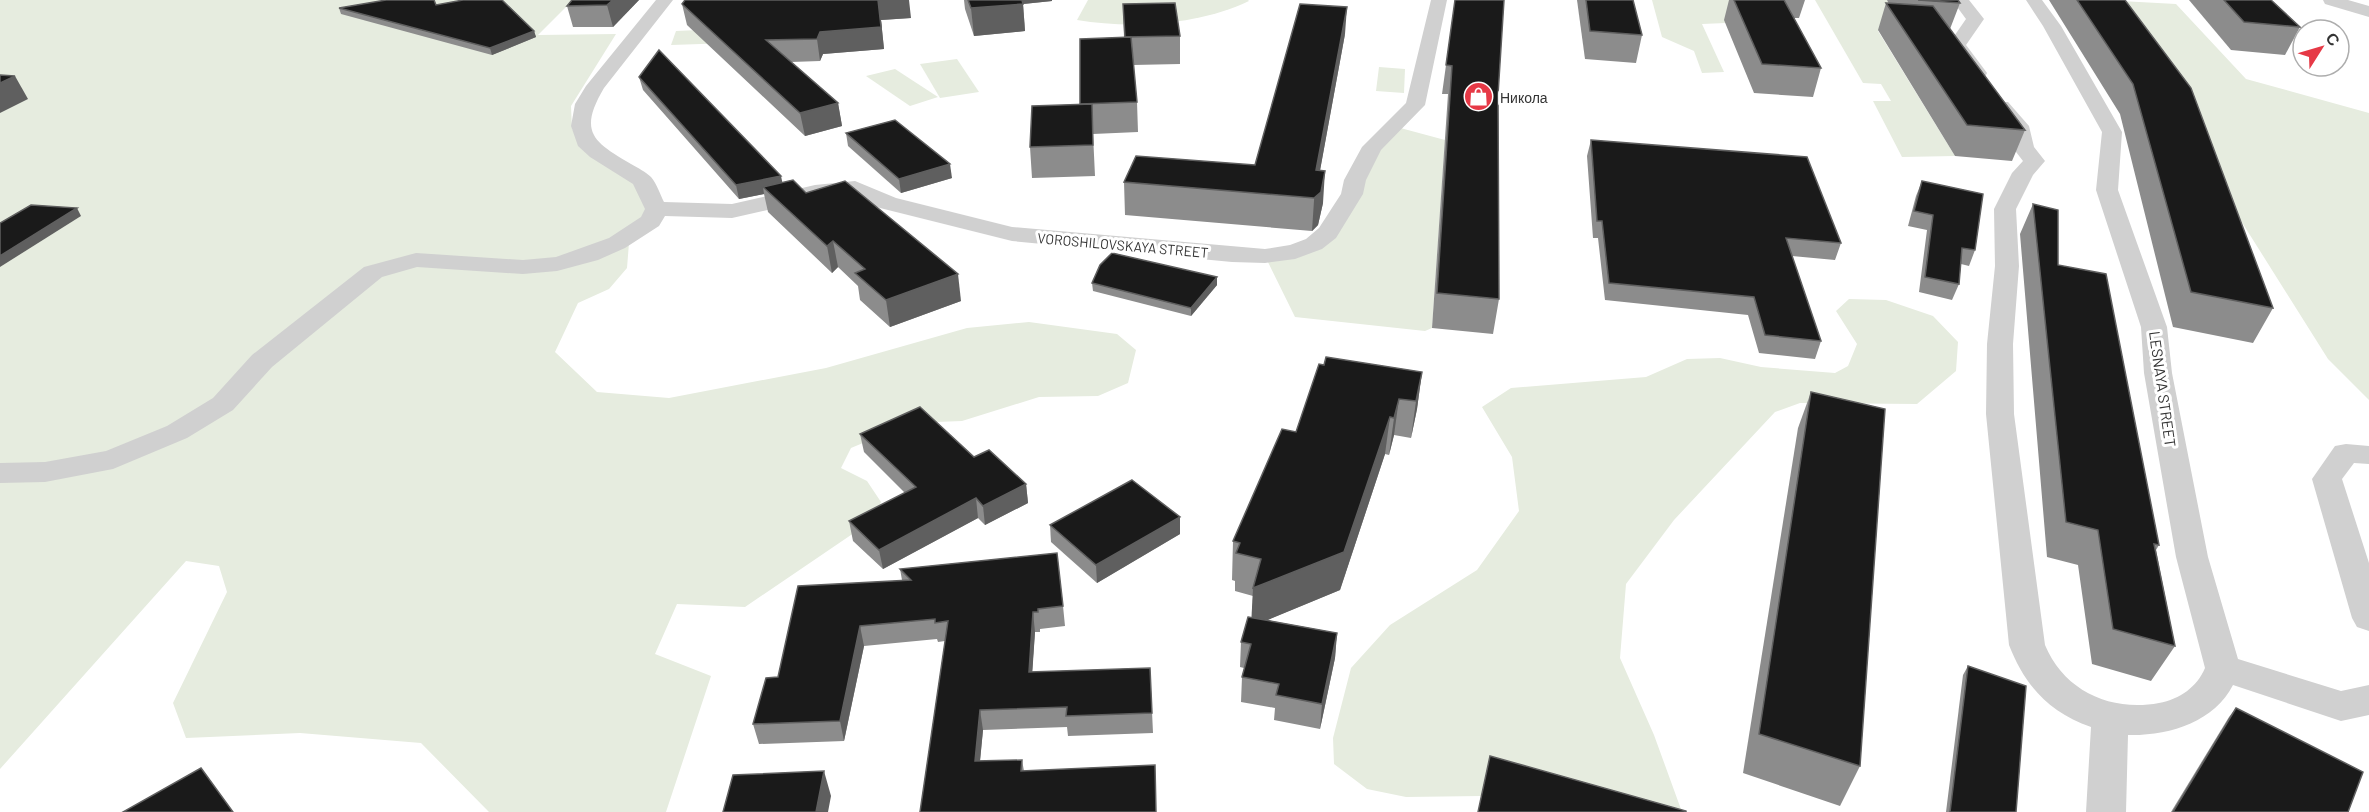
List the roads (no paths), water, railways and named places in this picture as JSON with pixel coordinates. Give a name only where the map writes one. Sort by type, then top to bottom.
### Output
[{"type":"street","points":[[0,474],[45,472],[113,459],[177,432],[223,404],[262,362],[373,272],[416,260],[523,267],[556,264],[589,255],[617,243],[651,222],[656,209],[642,180],[597,153],[585,142],[580,126],[585,104],[596,86],[631,39],[665,0]]},
{"type":"street","name":"VOROSHILOVSKAYA STREET","points":[[656,209],[732,211],[815,192],[855,188],[888,203],[1012,234],[1232,255],[1265,256],[1295,252],[1314,244],[1328,233],[1353,194],[1355,180],[1372,147],[1416,105],[1439,0]]},
{"type":"street","points":[[1960,0],[1975,19],[1957,45],[2019,126],[2024,148],[2034,161],[2023,173],[2005,209],[2007,267],[2000,344],[2000,414],[2027,645],[2039,672],[2051,686],[2070,700],[2110,718],[2145,719],[2174,713],[2199,702],[2212,690],[2223,668],[2341,706],[2360,704],[2369,699]]},
{"type":"street","name":"LESNAYA STREET","points":[[2034,0],[2052,26],[2112,132],[2107,190],[2154,327],[2158,373],[2192,557],[2223,668]]},
{"type":"street","points":[[2331,0],[2369,12]]},
{"type":"street","points":[[2369,455],[2346,453],[2327,479],[2369,618]]},
{"type":"street","points":[[2106,812],[2110,718]]},
{"type":"place","name":"Никола","points":[[1479,97]]}]
